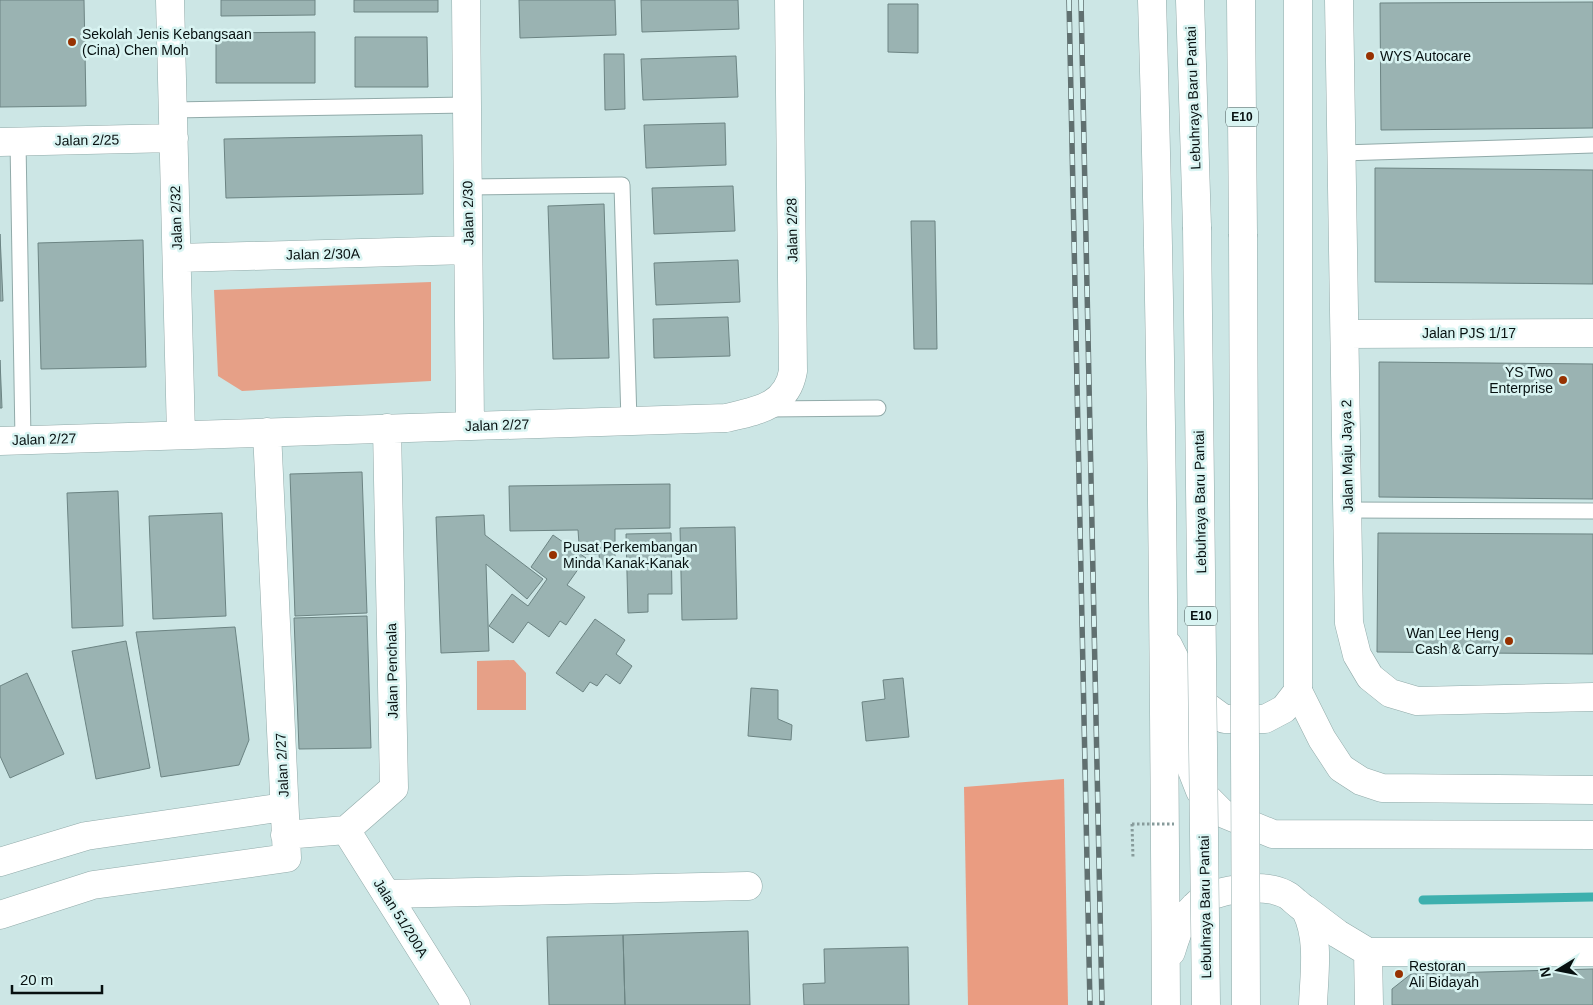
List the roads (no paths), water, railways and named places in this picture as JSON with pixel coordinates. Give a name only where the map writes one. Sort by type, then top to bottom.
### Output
[{"type":"main road","name":"Jalan 2/32","points":[[170,0],[181,435]]},
{"type":"main road","name":"Jalan 2/30","points":[[466,0],[470,426]]},
{"type":"main road","name":"Jalan 2/28","points":[[726,418],[763,410],[786,393],[791,383],[793,372],[789,0]]},
{"type":"main road","points":[[1152,0],[1156,113],[1164,638],[1166,1005]]},
{"type":"main road","name":"Lebuhraya Baru Pantai","points":[[1190,0],[1197,227],[1206,1005]]},
{"type":"main road","name":"E10","points":[[1241,0],[1246,1005]]},
{"type":"main road","points":[[1298,0],[1298,691],[1322,739],[1341,768],[1361,781],[1382,788],[1593,790]]},
{"type":"main road","name":"Jalan Maju Jaya 2","points":[[1339,0],[1349,623],[1357,655],[1370,677],[1390,694],[1417,701],[1593,697]]},
{"type":"main road","name":"Jalan 2/25","points":[[9,142],[174,138]]},
{"type":"main road","name":"Jalan 2/30A","points":[[177,258],[468,250]]},
{"type":"main road","name":"Jalan PJS 1/17","points":[[1345,334],[1593,333]]},
{"type":"main road","name":"Jalan 2/27","points":[[12,440],[726,418]]},
{"type":"main road","name":"Jalan Penchala","points":[[346,830],[394,788],[386,428]]},
{"type":"main road","name":"Jalan 2/27","points":[[268,432],[286,847]]},
{"type":"main road","points":[[1164,638],[1188,685],[1202,703],[1224,719],[1265,719],[1284,709],[1298,691]]},
{"type":"main road","points":[[1164,638],[1177,717],[1189,763],[1200,791],[1222,813],[1273,834],[1593,835]]},
{"type":"main road","points":[[0,862],[86,836],[284,807]]},
{"type":"main road","points":[[0,915],[93,885],[286,847],[346,830]]},
{"type":"main road","name":"Jalan 51/200A","points":[[346,830],[456,1005]]},
{"type":"main road","points":[[386,894],[748,886]]},
{"type":"main road","points":[[1166,971],[1178,927],[1196,904],[1219,893],[1242,889],[1267,889],[1285,894],[1338,934],[1368,952],[1593,952]]},
{"type":"main road","points":[[1305,909],[1312,931],[1315,952],[1313,1005]]},
{"type":"main road","points":[[1368,952],[1369,1005]]},
{"type":"lane","points":[[173,110],[467,105]]},
{"type":"lane","points":[[9,142],[12,440]]},
{"type":"lane","points":[[1342,153],[1593,145]]},
{"type":"lane","points":[[468,187],[622,186],[629,421]]},
{"type":"lane","points":[[763,410],[878,408]]},
{"type":"lane","points":[[1347,510],[1593,511]]},
{"type":"waterway","points":[[1423,900],[1593,897]]},
{"type":"railway","points":[[1069,0],[1090,1005]]},
{"type":"railway","points":[[1081,0],[1102,1005]]},
{"type":"place","name":"Sekolah Jenis Kebangsaan (Cina) Chen Moh","points":[[72,42]]},
{"type":"place","name":"WYS Autocare","points":[[1370,56]]},
{"type":"place","name":"YS Two Enterprise","points":[[1563,380]]},
{"type":"place","name":"Pusat Perkembangan Minda Kanak-Kanak","points":[[553,555]]},
{"type":"place","name":"Wan Lee Heng Cash & Carry","points":[[1509,641]]},
{"type":"place","name":"Restoran Ali Bidayah","points":[[1399,974]]}]
